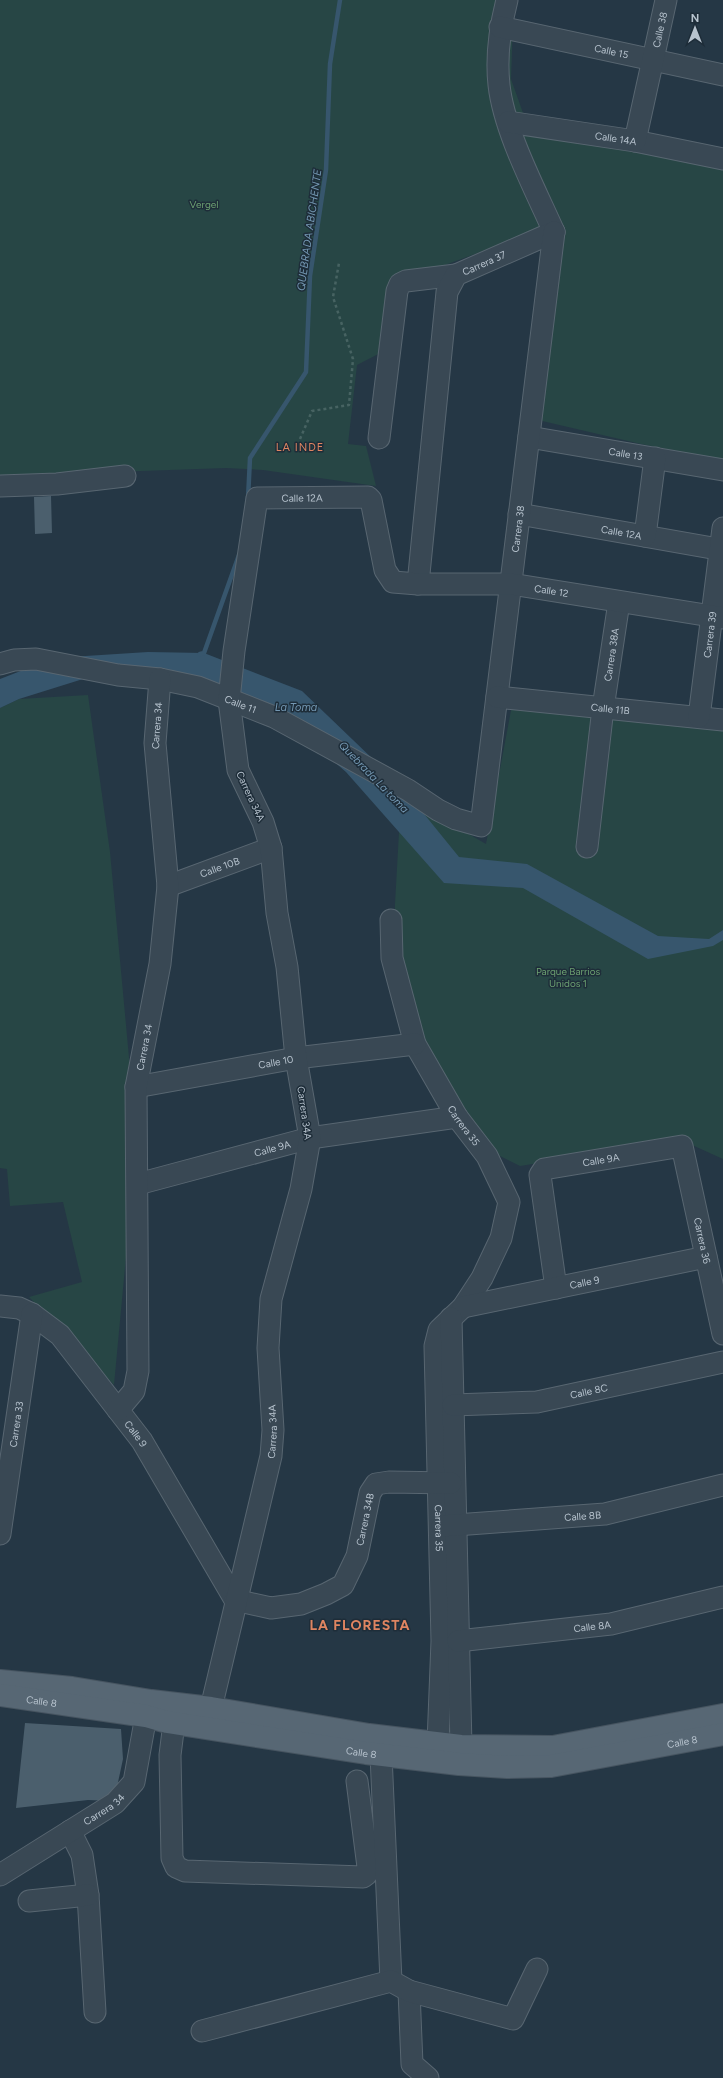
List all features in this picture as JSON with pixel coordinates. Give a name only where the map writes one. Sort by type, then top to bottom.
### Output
[{"type":"main road","name":"Calle 8","points":[[0,1681],[72,1688],[149,1709],[174,1723],[207,1717],[381,1755],[506,1767],[551,1766],[723,1734]]},
{"type":"main road","name":"Calle 8","points":[[0,1695],[149,1709],[461,1746],[553,1747],[723,1715]]},
{"type":"street","points":[[507,0],[500,27],[499,86],[508,122],[554,232]]},
{"type":"street","name":"Calle 38","points":[[636,141],[666,0]]},
{"type":"street","name":"Calle 15","points":[[500,27],[723,75]]},
{"type":"street","name":"Calle 14A","points":[[508,122],[636,141],[723,159]]},
{"type":"street","name":"Carrera 37","points":[[418,584],[448,292],[456,275],[554,232]]},
{"type":"street","name":"Carrera 38","points":[[481,826],[554,232]]},
{"type":"street","points":[[379,438],[397,291],[400,284],[406,281],[456,275]]},
{"type":"street","name":"Calle 13","points":[[529,437],[723,470]]},
{"type":"street","points":[[645,536],[655,458]]},
{"type":"street","points":[[0,486],[57,484],[125,476]]},
{"type":"street","name":"Calle 12A","points":[[257,498],[368,497],[371,500],[385,570]]},
{"type":"street","name":"Carrera 34A","points":[[207,1717],[271,1456],[273,1430],[268,1348],[271,1299],[301,1189],[310,1138],[296,1058],[287,967],[277,913],[271,848],[263,822],[238,770],[229,697],[234,651],[257,498]]},
{"type":"street","name":"Calle 12A","points":[[519,514],[722,549]]},
{"type":"street","name":"Carrera 39","points":[[699,717],[717,617],[723,528]]},
{"type":"street","name":"Calle 12","points":[[385,570],[393,582],[418,584],[511,584],[717,617]]},
{"type":"street","name":"Carrera 38A","points":[[587,847],[603,708],[619,602]]},
{"type":"street","name":"Calle 11","points":[[0,664],[14,660],[36,659],[118,675],[160,679],[198,687],[229,697],[274,717],[408,790],[438,810],[456,819],[481,826]]},
{"type":"street","name":"Carrera 34","points":[[118,1410],[134,1391],[138,1371],[138,1184],[136,1088],[160,964],[168,886],[155,743],[160,679]]},
{"type":"street","name":"Calle 11B","points":[[497,697],[723,720]]},
{"type":"street","name":"Calle 10B","points":[[168,886],[271,848]]},
{"type":"street","name":"Carrera 35","points":[[392,920],[392,958],[415,1044],[457,1117],[487,1156],[509,1202],[501,1238],[482,1278],[457,1312],[439,1330],[435,1346],[447,1483]]},
{"type":"street","name":"Calle 10","points":[[136,1088],[296,1058],[415,1044]]},
{"type":"street","name":"Calle 9A","points":[[138,1184],[310,1138],[457,1117]]},
{"type":"street","name":"Calle 9A","points":[[556,1288],[540,1175],[544,1170],[682,1146]]},
{"type":"street","name":"Carrera 36","points":[[682,1146],[723,1334]]},
{"type":"street","name":"Calle 9","points":[[457,1312],[556,1288],[706,1257]]},
{"type":"street","name":"Calle 9","points":[[0,1306],[19,1308],[32,1314],[60,1335],[142,1440],[235,1600]]},
{"type":"street","name":"Carrera 35","points":[[438,1743],[447,1526],[447,1483],[453,1405],[457,1312]]},
{"type":"street","name":"Carrera 33","points":[[0,1534],[32,1314]]},
{"type":"street","name":"Calle 8C","points":[[453,1405],[537,1402],[723,1362]]},
{"type":"street","name":"Carrera 34B","points":[[235,1600],[271,1608],[301,1604],[343,1585],[357,1556],[370,1493],[376,1484],[389,1482],[447,1483]]},
{"type":"street","name":"Calle 8B","points":[[447,1526],[605,1514],[723,1485]]},
{"type":"street","name":"Carrera 35","points":[[447,1526],[458,1641],[461,1746]]},
{"type":"street","name":"Calle 8A","points":[[458,1641],[611,1624],[723,1597]]},
{"type":"street","name":"Carrera 34","points":[[0,1875],[115,1803],[134,1782],[149,1709]]},
{"type":"street","points":[[174,1723],[170,1755],[172,1858],[176,1867],[185,1871],[363,1877],[367,1874],[368,1867],[357,1781]]},
{"type":"street","points":[[381,1755],[391,1981]]},
{"type":"street","points":[[70,1831],[82,1855],[88,1895],[95,2012]]},
{"type":"street","points":[[29,1901],[88,1895]]},
{"type":"street","points":[[202,2031],[391,1981],[409,1991],[513,2019],[537,1969]]},
{"type":"street","points":[[409,1991],[412,2064],[428,2078]]},
{"type":"path","points":[[300,439],[312,410],[349,405],[353,359],[333,297],[339,263]]},
{"type":"green space","name":"Vergel","points":[[0,0],[518,0],[513,22],[511,79],[528,127],[723,166],[723,460],[641,444],[538,420],[562,222],[445,265],[394,276],[386,350],[357,365],[348,444],[366,446],[376,486],[263,470],[226,468],[0,476]]},
{"type":"green space","points":[[88,695],[110,852],[132,1090],[133,1182],[114,1385],[29,1297],[82,1282],[63,1202],[10,1206],[7,1169],[0,1168],[0,708],[19,699]]},
{"type":"green space","name":"Parque Barrios Unidos 1","points":[[512,705],[723,727],[723,1159],[681,1140],[520,1166],[490,1151],[470,1122],[426,1044],[393,941],[401,795],[486,844]]},
{"type":"water","name":"La Toma","points":[[148,652],[204,653],[302,691],[403,788],[459,857],[527,864],[658,936],[709,939],[723,930],[723,940],[713,946],[648,959],[523,888],[444,883],[346,772],[270,706],[156,670],[83,679],[19,699],[0,708],[0,679],[54,658]]},
{"type":"building","points":[[51,496],[52,533],[35,534],[34,497]]},
{"type":"building","points":[[25,1723],[121,1729],[123,1759],[114,1801],[88,1800],[16,1808]]},
{"type":"waterway","name":"QUEBRADA ABICHENTE","points":[[248,499],[250,458],[306,372],[310,276],[326,170],[330,64],[340,0]]},
{"type":"waterway","name":"QUEBRADA ABICHENTE","points":[[200,654],[204,653],[239,555]]},
{"type":"district","name":"LA INDE","points":[[300,447]]},
{"type":"district","name":"LA FLORESTA","points":[[360,1625]]},
{"type":"water label","name":"Quebrada La toma","points":[[374,777]]}]
